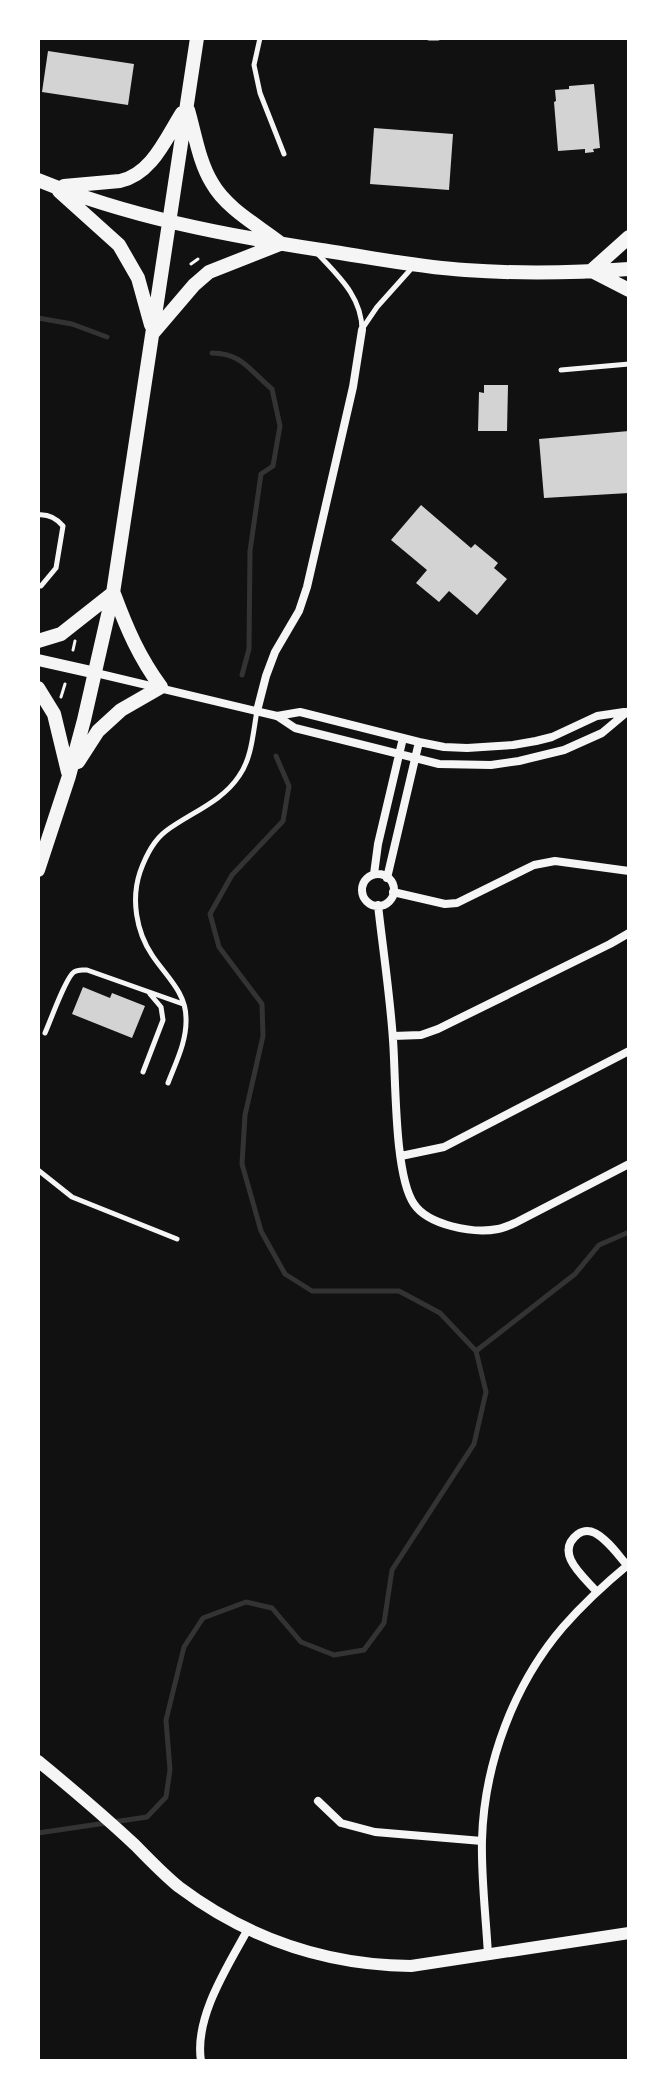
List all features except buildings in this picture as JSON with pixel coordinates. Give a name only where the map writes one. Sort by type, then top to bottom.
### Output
[{"type":"main road","points":[[38,870],[69,776],[113,593],[197,38]]},
{"type":"main road","points":[[55,187],[128,179],[155,157],[186,106]]},
{"type":"main road","points":[[186,106],[210,181],[230,205],[281,244]]},
{"type":"main road","points":[[38,180],[170,222],[281,244],[467,270],[515,273],[629,269]]},
{"type":"main road","points":[[55,187],[119,245],[138,278],[153,333]]},
{"type":"main road","points":[[591,271],[629,237]]},
{"type":"main road","points":[[153,333],[209,272],[281,244]]},
{"type":"main road","points":[[591,271],[629,290]]},
{"type":"main road","points":[[38,641],[61,634],[113,593]]},
{"type":"main road","points":[[69,776],[98,731],[121,710],[161,687],[133,644],[113,593]]},
{"type":"main road","points":[[38,688],[54,714],[69,776]]},
{"type":"street","points":[[257,711],[275,652],[299,611],[307,587],[353,387],[362,330]]},
{"type":"street","points":[[38,660],[277,716],[295,728],[439,764],[491,765],[545,756],[602,733],[628,711]]},
{"type":"street","points":[[277,716],[300,712],[419,742],[467,748],[513,745],[552,737],[597,716],[628,711]]},
{"type":"street","points":[[374,874],[403,738]]},
{"type":"street","points":[[387,878],[419,742]]},
{"type":"street","points":[[393,892],[445,904],[457,903],[534,865],[555,861],[629,871]]},
{"type":"street","points":[[374,874],[387,878],[393,892],[387,902],[378,905],[369,903],[362,893],[364,881],[374,874]]},
{"type":"street","points":[[378,905],[393,1036],[401,1156],[410,1198],[415,1207],[425,1217],[447,1225],[497,1230],[629,1164]]},
{"type":"street","points":[[393,1036],[421,1035],[438,1029],[629,933]]},
{"type":"street","points":[[401,1156],[444,1147],[629,1051]]},
{"type":"street","points":[[488,1955],[482,1841],[490,1774],[509,1718],[532,1671],[562,1628],[628,1565],[599,1535],[583,1531],[569,1544],[569,1555],[572,1564],[597,1592]]},
{"type":"street","points":[[38,1761],[181,1888],[248,1929],[302,1951],[384,1966],[411,1966],[629,1933]]},
{"type":"street","points":[[318,1801],[341,1823],[375,1832],[482,1841]]},
{"type":"street","points":[[201,2061],[201,2033],[207,2013],[223,1974],[248,1929]]},
{"type":"lane","points":[[260,38],[254,65],[260,93],[284,154]]},
{"type":"lane","points":[[429,38],[438,38]]},
{"type":"lane","points":[[312,248],[351,292],[358,306],[362,330]]},
{"type":"lane","points":[[362,330],[377,307],[414,264]]},
{"type":"lane","points":[[561,370],[629,364]]},
{"type":"lane","points":[[38,515],[44,514],[58,520],[63,526],[56,568],[38,586]]},
{"type":"lane","points":[[168,1083],[185,1037],[187,1016],[176,987],[142,938],[136,916],[140,873],[151,849],[165,832],[198,812],[242,773],[257,711]]},
{"type":"lane","points":[[45,1033],[72,972],[79,970],[87,970],[184,1004]]},
{"type":"lane","points":[[143,1072],[163,1020],[161,1007],[148,992]]},
{"type":"lane","points":[[38,1170],[72,1197],[177,1239]]},
{"type":"path","points":[[191,264],[198,259]]},
{"type":"path","points":[[61,697],[65,684]]},
{"type":"waterway","points":[[38,318],[72,324],[107,337]]},
{"type":"waterway","points":[[212,353],[238,360],[272,389],[280,426],[273,466],[261,474],[250,551],[249,649],[242,675]]},
{"type":"waterway","points":[[38,1833],[147,1817],[166,1797],[170,1770],[166,1720],[184,1647],[203,1618],[246,1602],[272,1608],[301,1642],[334,1655],[364,1650],[384,1623],[392,1570],[474,1444],[486,1392],[476,1351],[440,1313],[399,1291],[312,1291],[285,1274],[261,1231],[242,1164],[245,1115],[263,1036],[262,1004],[219,947],[210,914],[232,875],[283,821],[289,786],[276,756]]},
{"type":"waterway","points":[[476,1351],[575,1274],[599,1245],[629,1232]]}]
